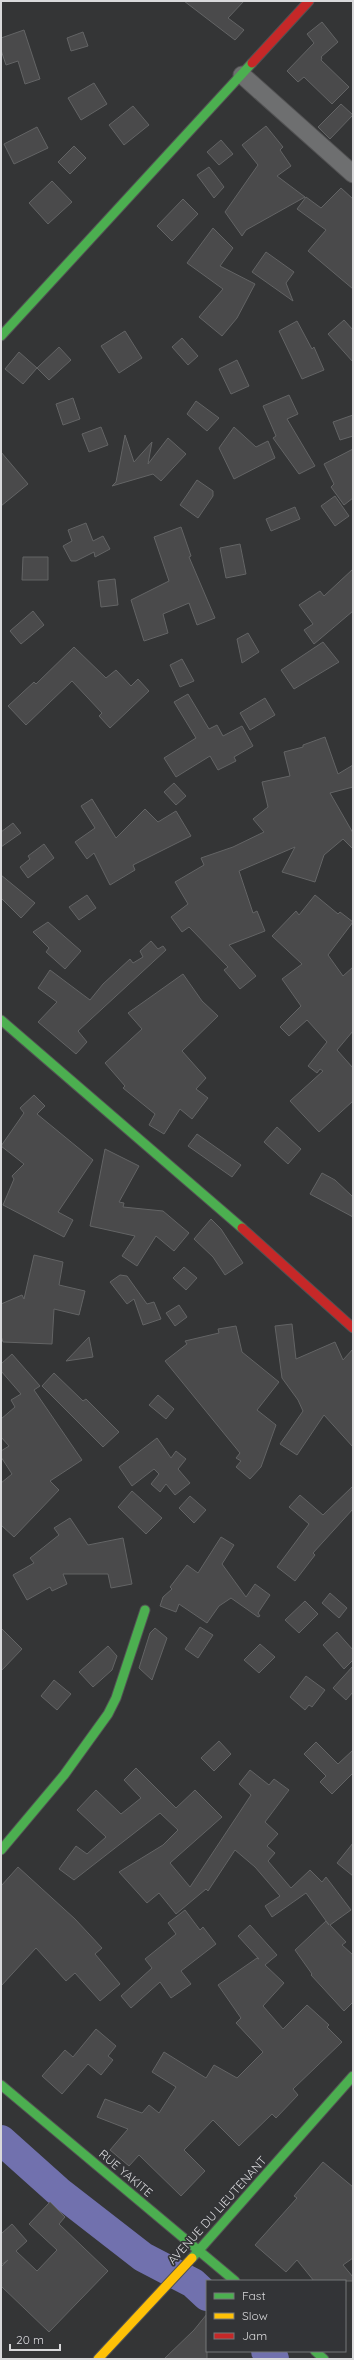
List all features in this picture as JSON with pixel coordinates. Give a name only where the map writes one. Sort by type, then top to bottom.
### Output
[{"type":"street","points":[[1,336],[309,1]]},
{"type":"street","points":[[242,75],[353,174]]},
{"type":"street","points":[[1,1020],[62,1070],[286,1266],[353,1328]]},
{"type":"street","points":[[1,1850],[64,1776],[108,1714],[116,1698],[145,1610]]},
{"type":"street","name":"AVENUE DU LIEUTENANT","points":[[98,2359],[191,2259],[353,2076]]},
{"type":"street","name":"RUE YAKITE","points":[[1,2085],[199,2249],[234,2280]]},
{"type":"street","points":[[316,2352],[324,2359]]},
{"type":"building","points":[[184,1],[244,1],[228,18],[244,30],[235,40]]},
{"type":"building","points":[[322,22],[338,42],[321,57],[321,60],[349,87],[332,104],[304,77],[298,82],[287,71],[314,43],[307,34]]},
{"type":"building","points":[[24,30],[40,79],[25,84],[18,61],[6,65],[1,50],[1,38]]},
{"type":"building","points":[[83,32],[88,46],[71,51],[67,38]]},
{"type":"building","points":[[94,83],[107,104],[81,120],[68,98]]},
{"type":"building","points":[[341,104],[353,115],[330,139],[318,127]]},
{"type":"building","points":[[133,106],[149,125],[124,145],[109,125]]},
{"type":"building","points":[[266,126],[283,147],[280,150],[291,166],[277,176],[305,197],[246,230],[242,236],[225,212],[258,165],[242,145]]},
{"type":"building","points":[[37,127],[48,148],[14,164],[4,144]]},
{"type":"building","points":[[221,140],[233,154],[219,165],[207,152]]},
{"type":"building","points":[[74,146],[86,158],[70,174],[58,162]]},
{"type":"building","points":[[209,167],[224,187],[214,198],[197,175]]},
{"type":"building","points":[[52,181],[72,202],[48,224],[29,203]]},
{"type":"building","points":[[341,188],[353,199],[353,289],[308,251],[326,230],[297,209],[306,197],[321,208]]},
{"type":"building","points":[[183,199],[198,214],[172,241],[157,226]]},
{"type":"building","points":[[213,228],[233,248],[220,266],[255,284],[237,318],[222,336],[199,317],[223,289],[187,263]]},
{"type":"building","points":[[266,252],[294,272],[286,283],[293,301],[252,272]]},
{"type":"building","points":[[344,320],[353,330],[353,362],[328,334]]},
{"type":"building","points":[[297,321],[312,349],[314,347],[324,370],[302,379],[279,331]]},
{"type":"building","points":[[125,331],[142,358],[119,373],[101,346]]},
{"type":"building","points":[[182,338],[198,356],[188,365],[172,347]]},
{"type":"building","points":[[59,347],[71,360],[49,380],[37,368]]},
{"type":"building","points":[[19,352],[37,368],[23,384],[5,369]]},
{"type":"building","points":[[237,360],[249,386],[231,394],[219,369]]},
{"type":"building","points":[[289,395],[298,414],[287,419],[315,466],[299,474],[273,438],[276,436],[263,406]]},
{"type":"building","points":[[73,398],[80,419],[63,425],[56,404]]},
{"type":"building","points":[[196,401],[219,418],[207,431],[187,414]]},
{"type":"building","points":[[353,415],[353,436],[340,440],[333,422]]},
{"type":"building","points":[[101,427],[108,445],[89,452],[82,434]]},
{"type":"building","points":[[234,427],[256,447],[268,441],[275,458],[234,479],[219,448]]},
{"type":"building","points":[[125,435],[134,462],[152,442],[148,464],[168,438],[186,454],[161,481],[153,474],[112,486],[116,482]]},
{"type":"building","points":[[353,449],[353,498],[344,505],[331,487],[334,484],[324,464]]},
{"type":"building","points":[[1,452],[28,484],[1,506]]},
{"type":"building","points":[[197,480],[213,491],[213,496],[198,518],[180,505]]},
{"type":"building","points":[[335,496],[349,516],[335,526],[321,506]]},
{"type":"building","points":[[295,507],[300,519],[271,531],[266,519]]},
{"type":"building","points":[[86,523],[93,541],[103,536],[110,549],[95,557],[94,552],[76,561],[71,561],[63,546],[72,541],[68,530]]},
{"type":"building","points":[[181,527],[191,556],[189,557],[215,618],[197,625],[189,603],[163,614],[168,633],[144,641],[131,600],[169,581],[154,537]]},
{"type":"building","points":[[240,544],[246,574],[226,578],[220,548]]},
{"type":"building","points":[[23,557],[48,557],[48,580],[22,580]]},
{"type":"building","points":[[353,569],[353,611],[314,644],[304,630],[313,624],[299,605],[320,591],[324,596]]},
{"type":"building","points":[[115,579],[118,605],[101,607],[98,581]]},
{"type":"building","points":[[33,611],[44,625],[21,644],[10,631]]},
{"type":"building","points":[[248,633],[259,652],[242,663],[237,639]]},
{"type":"building","points":[[323,642],[339,662],[294,689],[281,670]]},
{"type":"building","points":[[74,647],[106,678],[116,670],[131,686],[138,679],[149,691],[110,728],[99,716],[102,713],[72,681],[26,725],[8,706],[34,682],[36,684]]},
{"type":"building","points":[[182,659],[194,681],[180,687],[170,665]]},
{"type":"building","points":[[188,694],[209,729],[217,725],[223,736],[242,726],[253,746],[234,757],[236,761],[218,770],[210,756],[176,777],[164,758],[196,738],[174,702]]},
{"type":"building","points":[[265,698],[275,715],[250,730],[240,713]]},
{"type":"building","points":[[325,737],[338,774],[353,765],[353,787],[330,793],[353,833],[353,849],[343,839],[324,855],[315,882],[282,872],[295,847],[239,871],[253,913],[257,911],[265,931],[229,945],[256,976],[240,989],[224,970],[228,967],[189,927],[182,932],[171,917],[188,904],[175,882],[204,865],[201,858],[233,847],[264,832],[253,819],[268,807],[262,782],[290,776],[284,752],[303,747],[303,745]]},
{"type":"building","points":[[174,783],[186,796],[176,805],[164,792]]},
{"type":"building","points":[[92,799],[116,838],[145,809],[158,822],[176,811],[191,836],[133,865],[135,870],[110,885],[94,853],[87,859],[75,842],[95,828],[81,806]]},
{"type":"building","points":[[13,823],[21,833],[1,847],[1,832]]},
{"type":"building","points":[[44,844],[54,858],[28,878],[20,867],[30,859],[28,856]]},
{"type":"building","points":[[1,875],[35,903],[21,918],[1,898]]},
{"type":"building","points":[[87,895],[96,908],[79,920],[69,907]]},
{"type":"building","points":[[315,895],[338,914],[340,912],[353,922],[328,955],[343,976],[353,967],[353,1031],[337,1050],[353,1068],[353,1101],[319,1132],[290,1101],[323,1071],[320,1069],[317,1073],[308,1066],[327,1042],[307,1020],[289,1036],[280,1027],[301,1006],[282,979],[302,964],[272,936],[296,911],[299,915]]},
{"type":"building","points":[[48,922],[81,951],[65,969],[46,952],[49,948],[33,932]]},
{"type":"building","points":[[151,941],[158,949],[163,946],[166,950],[78,1031],[87,1042],[76,1054],[38,1022],[57,1002],[38,988],[50,970],[90,1000],[103,984],[130,959],[133,963],[143,957],[140,951]]},
{"type":"building","points":[[183,974],[202,1001],[218,1016],[182,1051],[206,1078],[196,1089],[208,1098],[192,1119],[180,1109],[164,1134],[149,1125],[155,1114],[123,1088],[125,1086],[105,1063],[142,1029],[128,1013]]},
{"type":"building","points":[[34,1095],[45,1106],[37,1114],[93,1160],[58,1212],[73,1220],[64,1237],[3,1205],[14,1179],[12,1176],[24,1164],[1,1146],[24,1113],[20,1108]]},
{"type":"building","points":[[277,1127],[301,1149],[288,1164],[264,1142]]},
{"type":"building","points":[[197,1134],[241,1165],[232,1177],[188,1146]]},
{"type":"building","points":[[105,1149],[139,1166],[119,1202],[124,1203],[123,1207],[163,1211],[189,1233],[174,1251],[156,1236],[137,1266],[122,1256],[135,1236],[90,1226]]},
{"type":"building","points":[[322,1173],[335,1180],[353,1197],[353,1217],[310,1194]]},
{"type":"building","points":[[211,1219],[221,1229],[243,1263],[225,1275],[213,1257],[194,1239]]},
{"type":"building","points":[[34,1255],[63,1262],[59,1285],[85,1291],[79,1315],[54,1309],[52,1344],[3,1342],[1,1336],[1,1304],[22,1295],[24,1299]]},
{"type":"building","points":[[184,1267],[197,1278],[186,1290],[173,1278]]},
{"type":"building","points":[[120,1275],[127,1276],[147,1304],[154,1302],[161,1319],[143,1325],[134,1299],[127,1304],[110,1282]]},
{"type":"building","points":[[179,1305],[187,1317],[175,1326],[166,1313]]},
{"type":"building","points":[[292,1324],[296,1359],[335,1342],[343,1360],[353,1349],[353,1447],[324,1415],[297,1455],[280,1444],[303,1411],[298,1400],[282,1378],[275,1326]]},
{"type":"building","points":[[236,1326],[242,1352],[279,1382],[257,1410],[276,1425],[261,1467],[250,1479],[236,1467],[241,1461],[236,1458],[240,1453],[165,1361],[187,1344],[185,1341],[219,1333],[218,1329]]},
{"type":"building","points":[[89,1337],[93,1357],[66,1361]]},
{"type":"building","points":[[12,1354],[40,1386],[34,1390],[82,1460],[50,1481],[59,1490],[14,1537],[1,1525],[1,1483],[12,1474],[1,1457],[1,1451],[9,1446],[1,1437],[1,1419],[15,1407],[11,1400],[21,1394],[1,1371],[1,1364]]},
{"type":"building","points":[[54,1373],[83,1401],[86,1399],[119,1432],[103,1447],[42,1386]]},
{"type":"building","points":[[158,1395],[174,1409],[166,1419],[149,1405]]},
{"type":"building","points":[[157,1438],[171,1458],[176,1451],[186,1459],[178,1469],[190,1483],[175,1495],[166,1484],[160,1492],[151,1484],[159,1474],[154,1469],[132,1486],[119,1467]]},
{"type":"building","points":[[353,1486],[353,1509],[313,1553],[315,1555],[295,1581],[277,1567],[309,1524],[289,1507],[300,1495],[323,1515]]},
{"type":"building","points":[[132,1491],[162,1518],[146,1534],[118,1507]]},
{"type":"building","points":[[190,1496],[206,1510],[194,1523],[179,1508]]},
{"type":"building","points":[[70,1518],[88,1545],[123,1538],[132,1584],[111,1588],[108,1574],[63,1574],[67,1584],[52,1591],[50,1587],[27,1600],[13,1575],[34,1563],[30,1558],[59,1535],[54,1528]]},
{"type":"building","points":[[221,1537],[234,1545],[222,1564],[246,1597],[255,1584],[270,1595],[258,1613],[260,1616],[258,1617],[231,1598],[219,1606],[207,1623],[179,1604],[176,1612],[160,1606],[163,1597],[172,1589],[170,1587],[187,1565],[198,1573]]},
{"type":"building","points":[[330,1593],[347,1608],[339,1618],[322,1603]]},
{"type":"building","points":[[305,1601],[318,1614],[299,1633],[285,1620]]},
{"type":"building","points":[[200,1627],[213,1635],[198,1658],[185,1649]]},
{"type":"building","points":[[1,1628],[22,1649],[1,1671]]},
{"type":"building","points":[[155,1628],[167,1638],[152,1680],[139,1668],[150,1633]]},
{"type":"building","points":[[337,1632],[353,1650],[353,1660],[344,1669],[323,1645]]},
{"type":"building","points":[[260,1644],[275,1657],[259,1673],[244,1660]]},
{"type":"building","points":[[108,1646],[117,1656],[112,1670],[93,1687],[79,1672]]},
{"type":"building","points":[[353,1666],[353,1692],[346,1700],[333,1688]]},
{"type":"building","points":[[306,1676],[325,1690],[312,1707],[309,1705],[305,1710],[290,1697]]},
{"type":"building","points":[[54,1680],[71,1694],[57,1710],[41,1696]]},
{"type":"building","points":[[219,1741],[231,1754],[214,1771],[201,1758]]},
{"type":"building","points":[[316,1742],[338,1764],[353,1750],[353,1773],[332,1794],[320,1782],[326,1776],[304,1754]]},
{"type":"building","points":[[136,1768],[176,1808],[195,1790],[222,1817],[170,1863],[190,1887],[251,1795],[239,1784],[250,1770],[269,1785],[274,1779],[289,1790],[265,1822],[278,1834],[267,1846],[275,1853],[268,1861],[291,1888],[310,1870],[322,1882],[326,1877],[351,1910],[330,1925],[346,1942],[342,1945],[353,1955],[353,2002],[344,2011],[311,1975],[312,1974],[295,1950],[326,1921],[329,1925],[306,1893],[272,1917],[265,1906],[280,1896],[255,1867],[235,1850],[208,1891],[206,1889],[176,1914],[159,1893],[147,1903],[119,1872],[163,1845],[178,1830],[160,1813],[74,1880],[59,1869],[76,1846],[87,1854],[106,1837],[77,1810],[96,1790],[121,1814],[141,1798],[124,1780]]},
{"type":"building","points":[[353,1843],[353,1876],[337,1863]]},
{"type":"building","points":[[18,1867],[75,1919],[102,1948],[95,1954],[120,1984],[100,2001],[75,1973],[66,1981],[36,1948],[1,1986],[1,1886]]},
{"type":"building","points":[[185,1910],[200,1930],[203,1927],[216,1944],[181,1971],[191,1984],[171,1998],[160,1982],[131,2008],[121,1996],[152,1968],[145,1959],[176,1934],[168,1923]]},
{"type":"building","points":[[250,1925],[277,1955],[265,1965],[284,1983],[263,2006],[283,2029],[307,2005],[329,2025],[327,2027],[342,2042],[293,2089],[298,2095],[276,2118],[272,2114],[239,2146],[213,2120],[184,2150],[205,2171],[181,2196],[139,2155],[129,2166],[110,2150],[128,2129],[97,2117],[105,2099],[142,2113],[149,2105],[159,2113],[176,2087],[152,2072],[164,2052],[206,2078],[214,2065],[237,2078],[263,2052],[236,2023],[241,2018],[218,1985],[257,1958],[259,1959],[238,1936]]},
{"type":"building","points":[[96,2029],[116,2046],[108,2056],[113,2060],[101,2075],[88,2064],[62,2094],[42,2076],[65,2050],[73,2057]]},
{"type":"building","points":[[323,2162],[353,2187],[353,2258],[343,2265],[353,2277],[353,2281],[313,2280],[297,2260],[286,2272],[255,2245],[297,2198],[294,2196]]},
{"type":"building","points":[[50,2202],[65,2217],[59,2224],[108,2271],[49,2332],[1,2286],[1,2267],[8,2260],[1,2265],[1,2234],[12,2224],[27,2241],[16,2251],[37,2271],[57,2250],[29,2224]]},
{"type":"building","points":[[206,2315],[207,2359],[164,2359],[194,2330]]},
{"type":"waterway","points":[[1,2140],[58,2191],[143,2257],[193,2283],[206,2295]]},
{"type":"waterway","points":[[267,2352],[274,2359]]},
{"type":"traffic: fast","points":[[1,336],[252,63]]},
{"type":"traffic: fast","points":[[1,1020],[242,1228]]},
{"type":"traffic: fast","points":[[1,1850],[64,1775],[108,1714],[116,1698],[145,1610]]},
{"type":"traffic: fast","points":[[192,2258],[353,2076]]},
{"type":"traffic: fast","points":[[1,2085],[234,2280]]},
{"type":"traffic: fast","points":[[316,2352],[324,2359]]},
{"type":"traffic: slow","points":[[98,2359],[192,2258]]},
{"type":"traffic: jam","points":[[252,63],[309,1]]},
{"type":"traffic: jam","points":[[242,1228],[353,1328]]}]
